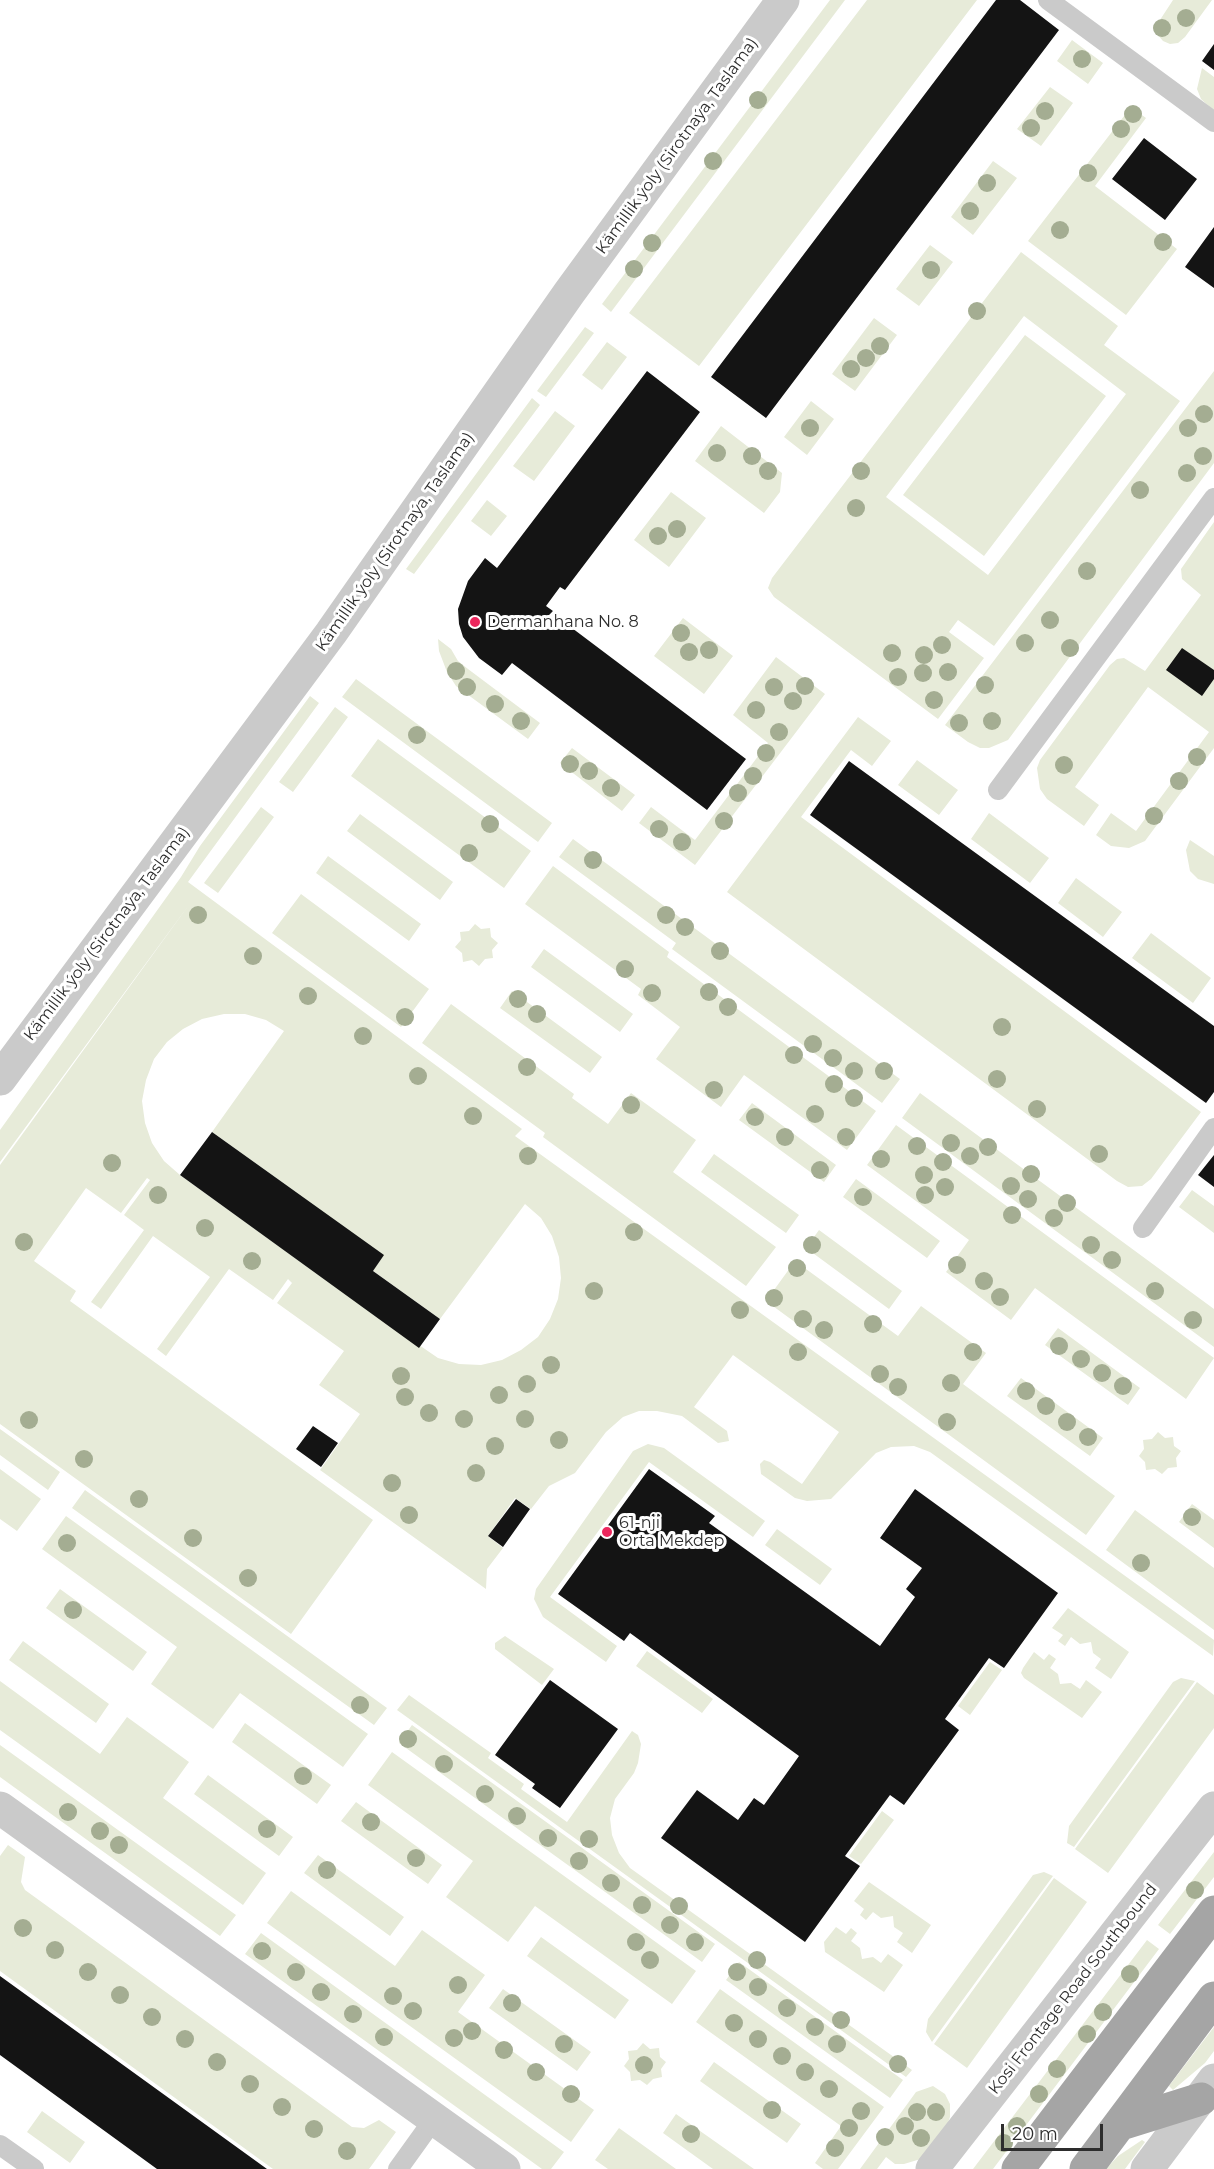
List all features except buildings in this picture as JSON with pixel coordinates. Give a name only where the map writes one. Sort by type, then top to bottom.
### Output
[{"type":"main road","points":[[1018,2169],[1214,1912]]},
{"type":"main road","points":[[1086,2169],[1214,1998]]},
{"type":"main road","points":[[1121,2124],[1208,2089]]},
{"type":"street","name":"Kämillik ýoly (Sirotnaýa, Taslama)","points":[[0,1079],[331,633],[569,293],[783,0]]},
{"type":"street","name":"Kosi Frontage Road Southbound","points":[[932,2169],[1214,1808]]},
{"type":"street","points":[[2,1813],[504,2169]]},
{"type":"street","points":[[1147,2169],[1208,2089]]},
{"type":"lane","points":[[1048,0],[1214,122]]},
{"type":"lane","points":[[998,790],[1214,498]]},
{"type":"lane","points":[[1143,1228],[1214,1128]]},
{"type":"lane","points":[[398,2169],[434,2119]]},
{"type":"lane","points":[[0,2145],[34,2169]]},
{"type":"green space","points":[[830,0],[845,0],[611,312],[602,304]]},
{"type":"green space","points":[[867,0],[977,0],[699,366],[629,313]]},
{"type":"green space","points":[[1173,0],[1212,0],[1185,37],[1178,43],[1170,44],[1163,41],[1157,34],[1156,26]]},
{"type":"green space","points":[[1072,40],[1103,63],[1088,84],[1057,61]]},
{"type":"green space","points":[[1202,68],[1214,77],[1214,111],[1201,99],[1197,89]]},
{"type":"green space","points":[[1050,87],[1073,103],[1041,146],[1017,129]]},
{"type":"green space","points":[[1131,107],[1146,118],[1095,186],[1177,249],[1126,315],[1028,241]]},
{"type":"green space","points":[[993,161],[1017,178],[973,235],[951,217]]},
{"type":"green space","points":[[930,245],[953,262],[919,306],[896,289]]},
{"type":"green space","points":[[1021,252],[1118,326],[1104,345],[1180,401],[994,646],[958,620],[949,632],[984,658],[938,719],[774,597],[768,588],[772,578]],"holes":[[[1024,316],[1126,394],[988,575],[886,497]]]},
{"type":"green space","points":[[874,318],[897,335],[855,391],[832,374]]},
{"type":"green space","points":[[585,327],[594,333],[546,397],[537,391]]},
{"type":"green space","points":[[1025,335],[1106,396],[984,556],[903,495]]},
{"type":"green space","points":[[607,342],[627,357],[602,390],[582,375]]},
{"type":"green space","points":[[1214,371],[1214,463],[1008,740],[989,748],[980,748],[968,742],[945,725]]},
{"type":"green space","points":[[532,398],[540,405],[414,574],[406,569]]},
{"type":"green space","points":[[811,401],[834,419],[807,455],[784,437]]},
{"type":"green space","points":[[555,411],[575,426],[534,481],[513,466]]},
{"type":"green space","points":[[721,426],[782,473],[780,492],[764,513],[695,461]]},
{"type":"green space","points":[[671,492],[706,518],[669,567],[634,540]]},
{"type":"green space","points":[[487,500],[507,516],[491,536],[471,521]]},
{"type":"green space","points":[[1214,522],[1214,748],[1145,841],[1129,848],[1111,846],[1096,835],[1111,813],[1136,831],[1209,732],[1148,687],[1075,787],[1099,805],[1084,826],[1047,799],[1040,789],[1037,768],[1040,760],[1110,665],[1117,659],[1124,658],[1145,671],[1201,595],[1182,579],[1181,569]]},
{"type":"green space","points":[[683,618],[733,656],[704,694],[654,656]]},
{"type":"green space","points":[[438,639],[451,649],[458,661],[540,723],[528,739],[456,686],[447,672],[439,651]]},
{"type":"green space","points":[[776,657],[825,694],[695,865],[639,823],[651,807],[695,840],[768,743],[733,715]]},
{"type":"green space","points":[[356,679],[552,823],[538,842],[342,697]]},
{"type":"green space","points":[[310,696],[319,703],[188,882],[522,1129],[515,1136],[1214,1640],[1213,1656],[930,1452],[914,1446],[891,1447],[876,1453],[831,1499],[807,1501],[795,1498],[761,1474],[760,1464],[764,1460],[770,1462],[802,1484],[839,1432],[733,1355],[694,1407],[727,1431],[729,1441],[718,1443],[682,1416],[657,1411],[639,1411],[623,1417],[606,1432],[575,1473],[549,1486],[531,1509],[515,1498],[488,1536],[503,1548],[487,1569],[486,1589],[320,1470],[360,1414],[319,1385],[344,1351],[277,1303],[292,1283],[288,1279],[273,1300],[229,1269],[166,1356],[157,1349],[210,1277],[153,1236],[101,1309],[91,1302],[144,1230],[124,1215],[150,1180],[147,1178],[121,1213],[86,1188],[34,1261],[76,1291],[70,1301],[373,1520],[291,1634],[0,1424],[0,1165],[191,902],[0,1162],[0,1130],[181,877],[200,846]],"holes":[[[224,1014],[245,1014],[266,1020],[284,1031],[212,1132],[383,1255],[373,1271],[440,1319],[525,1204],[541,1218],[552,1236],[559,1257],[561,1278],[558,1299],[550,1319],[538,1337],[521,1350],[502,1360],[481,1365],[459,1364],[438,1358],[352,1299],[180,1175],[164,1161],[152,1143],[145,1123],[142,1101],[146,1080],[154,1059],[167,1042],[183,1029],[202,1019]]]},
{"type":"green space","points":[[335,707],[348,717],[293,792],[279,782]]},
{"type":"green space","points":[[858,717],[891,741],[872,766],[851,750],[801,817],[1201,1112],[1151,1179],[1142,1186],[1128,1187],[1117,1181],[727,892]]},
{"type":"green space","points":[[378,739],[531,851],[504,888],[351,776]]},
{"type":"green space","points":[[572,748],[635,795],[622,811],[560,763]]},
{"type":"green space","points":[[917,760],[958,790],[939,815],[898,785]]},
{"type":"green space","points":[[261,807],[274,817],[218,893],[204,883]]},
{"type":"green space","points":[[989,813],[1049,858],[1030,883],[971,839]]},
{"type":"green space","points":[[360,814],[453,882],[440,900],[347,831]]},
{"type":"green space","points":[[573,839],[900,1079],[882,1103],[672,949],[676,943],[559,857]]},
{"type":"green space","points":[[1190,840],[1214,856],[1214,884],[1198,879],[1190,871],[1186,850]]},
{"type":"green space","points":[[328,856],[421,924],[409,941],[316,873]]},
{"type":"green space","points":[[553,866],[669,952],[667,957],[876,1111],[847,1150],[744,1075],[721,1107],[656,1059],[680,1027],[638,995],[641,989],[525,904]]},
{"type":"green space","points":[[1076,878],[1122,912],[1103,937],[1058,903]]},
{"type":"green space","points":[[301,894],[429,989],[401,1027],[272,933]]},
{"type":"green space","points":[[475,924],[481,929],[490,928],[491,937],[498,943],[492,950],[493,958],[485,959],[479,966],[472,960],[463,962],[462,953],[455,947],[461,940],[460,932],[469,931]]},
{"type":"green space","points":[[1151,933],[1211,978],[1193,1003],[1132,958]]},
{"type":"green space","points":[[544,949],[633,1014],[620,1032],[531,967]]},
{"type":"green space","points":[[512,991],[602,1057],[590,1073],[500,1008]]},
{"type":"green space","points":[[451,1004],[574,1094],[572,1098],[608,1124],[631,1093],[696,1140],[673,1172],[776,1247],[746,1286],[543,1137],[545,1133],[422,1043]]},
{"type":"green space","points":[[920,1093],[1214,1309],[1214,1347],[902,1118]]},
{"type":"green space","points":[[752,1103],[836,1165],[824,1182],[739,1120]]},
{"type":"green space","points":[[896,1125],[1214,1358],[1186,1399],[1035,1288],[1011,1320],[946,1272],[969,1240],[867,1165]]},
{"type":"green space","points":[[714,1154],[799,1215],[786,1233],[701,1172]]},
{"type":"green space","points":[[856,1179],[940,1241],[927,1258],[843,1197]]},
{"type":"green space","points":[[1192,1190],[1214,1206],[1214,1233],[1179,1207]]},
{"type":"green space","points":[[819,1230],[902,1291],[889,1309],[806,1248]]},
{"type":"green space","points":[[795,1261],[898,1336],[921,1306],[986,1353],[963,1384],[1115,1496],[1086,1535],[766,1301]]},
{"type":"green space","points":[[1058,1328],[1140,1388],[1128,1405],[1045,1345]]},
{"type":"green space","points":[[1021,1378],[1103,1438],[1090,1456],[1007,1396]]},
{"type":"green space","points":[[0,1429],[60,1472],[48,1490],[0,1455]]},
{"type":"green space","points":[[1158,1432],[1165,1438],[1173,1437],[1174,1446],[1181,1451],[1176,1458],[1177,1467],[1168,1468],[1162,1474],[1155,1469],[1146,1470],[1145,1462],[1139,1456],[1144,1449],[1143,1440],[1152,1439]]},
{"type":"green space","points":[[648,1444],[664,1448],[765,1521],[753,1537],[649,1462],[550,1597],[617,1646],[606,1662],[543,1617],[534,1599],[536,1589],[633,1451]]},
{"type":"green space","points":[[0,1469],[41,1499],[17,1531],[0,1519]]},
{"type":"green space","points":[[85,1490],[387,1708],[374,1725],[72,1508]]},
{"type":"green space","points":[[1192,1504],[1214,1520],[1214,1548],[1179,1522]]},
{"type":"green space","points":[[1135,1510],[1214,1568],[1214,1630],[1106,1550]]},
{"type":"green space","points":[[66,1516],[368,1734],[343,1767],[240,1693],[213,1729],[151,1684],[177,1647],[42,1549]]},
{"type":"green space","points":[[777,1529],[832,1569],[820,1585],[765,1545]]},
{"type":"green space","points":[[60,1589],[147,1652],[133,1671],[46,1608]]},
{"type":"green space","points":[[1068,1608],[1129,1652],[1111,1679],[1095,1668],[1101,1659],[1093,1653],[1091,1642],[1080,1644],[1071,1637],[1065,1646],[1058,1641],[1063,1635],[1052,1628]]},
{"type":"green space","points":[[505,1636],[554,1669],[542,1685],[495,1649],[495,1643]]},
{"type":"green space","points":[[23,1641],[109,1704],[96,1723],[9,1660]]},
{"type":"green space","points":[[647,1651],[713,1699],[702,1713],[636,1666]]},
{"type":"green space","points":[[1034,1652],[1044,1660],[1049,1654],[1056,1659],[1050,1668],[1058,1674],[1060,1684],[1071,1683],[1080,1689],[1086,1680],[1102,1692],[1082,1718],[1024,1678],[1021,1673]]},
{"type":"green space","points":[[990,1662],[1002,1670],[970,1715],[958,1706]]},
{"type":"green space","points":[[1181,1678],[1195,1681],[1074,1847],[1067,1843],[1069,1826],[1173,1682]]},
{"type":"green space","points":[[0,1681],[100,1754],[127,1717],[189,1762],[163,1798],[266,1873],[243,1905],[0,1730]]},
{"type":"green space","points":[[1197,1682],[1214,1695],[1214,1728],[1108,1873],[1075,1849]]},
{"type":"green space","points":[[409,1695],[491,1753],[488,1758],[524,1784],[521,1789],[567,1822],[632,1731],[638,1735],[641,1744],[638,1763],[634,1773],[615,1799],[610,1818],[612,1835],[619,1853],[630,1868],[912,2070],[906,2077],[397,1710]]},
{"type":"green space","points":[[245,1723],[331,1785],[317,1804],[232,1742]]},
{"type":"green space","points":[[412,1725],[715,1944],[702,1962],[399,1743]]},
{"type":"green space","points":[[0,1745],[236,1915],[220,1936],[0,1777]]},
{"type":"green space","points":[[392,1752],[696,1971],[672,2004],[535,1906],[508,1942],[446,1897],[473,1861],[368,1785]]},
{"type":"green space","points":[[208,1775],[293,1837],[279,1856],[194,1794]]},
{"type":"green space","points":[[356,1802],[442,1865],[428,1884],[341,1821]]},
{"type":"green space","points":[[882,1811],[894,1820],[861,1864],[849,1856]]},
{"type":"green space","points":[[8,1845],[25,1857],[21,1882],[25,1890],[352,2127],[364,2128],[379,2120],[396,2132],[369,2169],[273,2169],[0,1971],[0,1856]]},
{"type":"green space","points":[[1214,1852],[1214,1877],[1170,1934],[1158,1925]]},
{"type":"green space","points":[[318,1855],[404,1917],[390,1936],[304,1873]]},
{"type":"green space","points":[[1044,1872],[1053,1876],[932,2042],[926,2032],[928,2019],[1033,1875]]},
{"type":"green space","points":[[1054,1878],[1087,1902],[967,2068],[934,2044]]},
{"type":"green space","points":[[869,1882],[931,1925],[912,1953],[897,1942],[903,1933],[894,1927],[893,1916],[881,1918],[873,1912],[866,1920],[860,1915],[864,1909],[854,1901]]},
{"type":"green space","points":[[291,1891],[395,1966],[422,1930],[485,1975],[458,2012],[594,2110],[571,2142],[267,1923]]},
{"type":"green space","points":[[836,1927],[846,1934],[851,1928],[857,1933],[851,1941],[860,1948],[862,1959],[873,1957],[881,1963],[888,1954],[903,1965],[884,1992],[825,1952],[824,1942]]},
{"type":"green space","points":[[261,1933],[564,2152],[551,2169],[542,2169],[245,1954]]},
{"type":"green space","points":[[541,1937],[629,2000],[615,2019],[527,1956]]},
{"type":"green space","points":[[1147,1940],[1159,1949],[993,2169],[973,2169]]},
{"type":"green space","points":[[739,1962],[903,2080],[890,2098],[726,1980]]},
{"type":"green space","points":[[503,1989],[591,2052],[577,2071],[489,2008]]},
{"type":"green space","points":[[720,1989],[884,2107],[838,2169],[823,2169],[815,2163],[841,2126],[696,2022]]},
{"type":"green space","points":[[1214,2027],[1214,2051],[1205,2063],[1173,2090],[1169,2086]]},
{"type":"green space","points":[[643,2043],[650,2049],[659,2048],[660,2057],[666,2062],[661,2069],[662,2077],[653,2079],[647,2085],[640,2080],[631,2081],[630,2072],[624,2066],[629,2059],[628,2051],[637,2050]]},
{"type":"green space","points":[[714,2062],[801,2124],[787,2143],[700,2081]]},
{"type":"green space","points":[[933,2086],[945,2094],[950,2104],[950,2117],[947,2126],[924,2158],[904,2164],[895,2164],[886,2157],[877,2169],[860,2169],[916,2092]]},
{"type":"green space","points":[[42,2111],[85,2142],[70,2163],[27,2132]]},
{"type":"green space","points":[[676,2114],[754,2169],[713,2169],[663,2133]]},
{"type":"green space","points":[[619,2128],[676,2169],[608,2169],[595,2160]]},
{"type":"green space","points":[[1142,2140],[1145,2142],[1125,2169],[1106,2169],[1118,2156]]},
{"type":"place","name":"Dermanhana No. 8","points":[[475,622]]},
{"type":"place","name":"61-nji Orta Mekdep","points":[[607,1532]]}]
